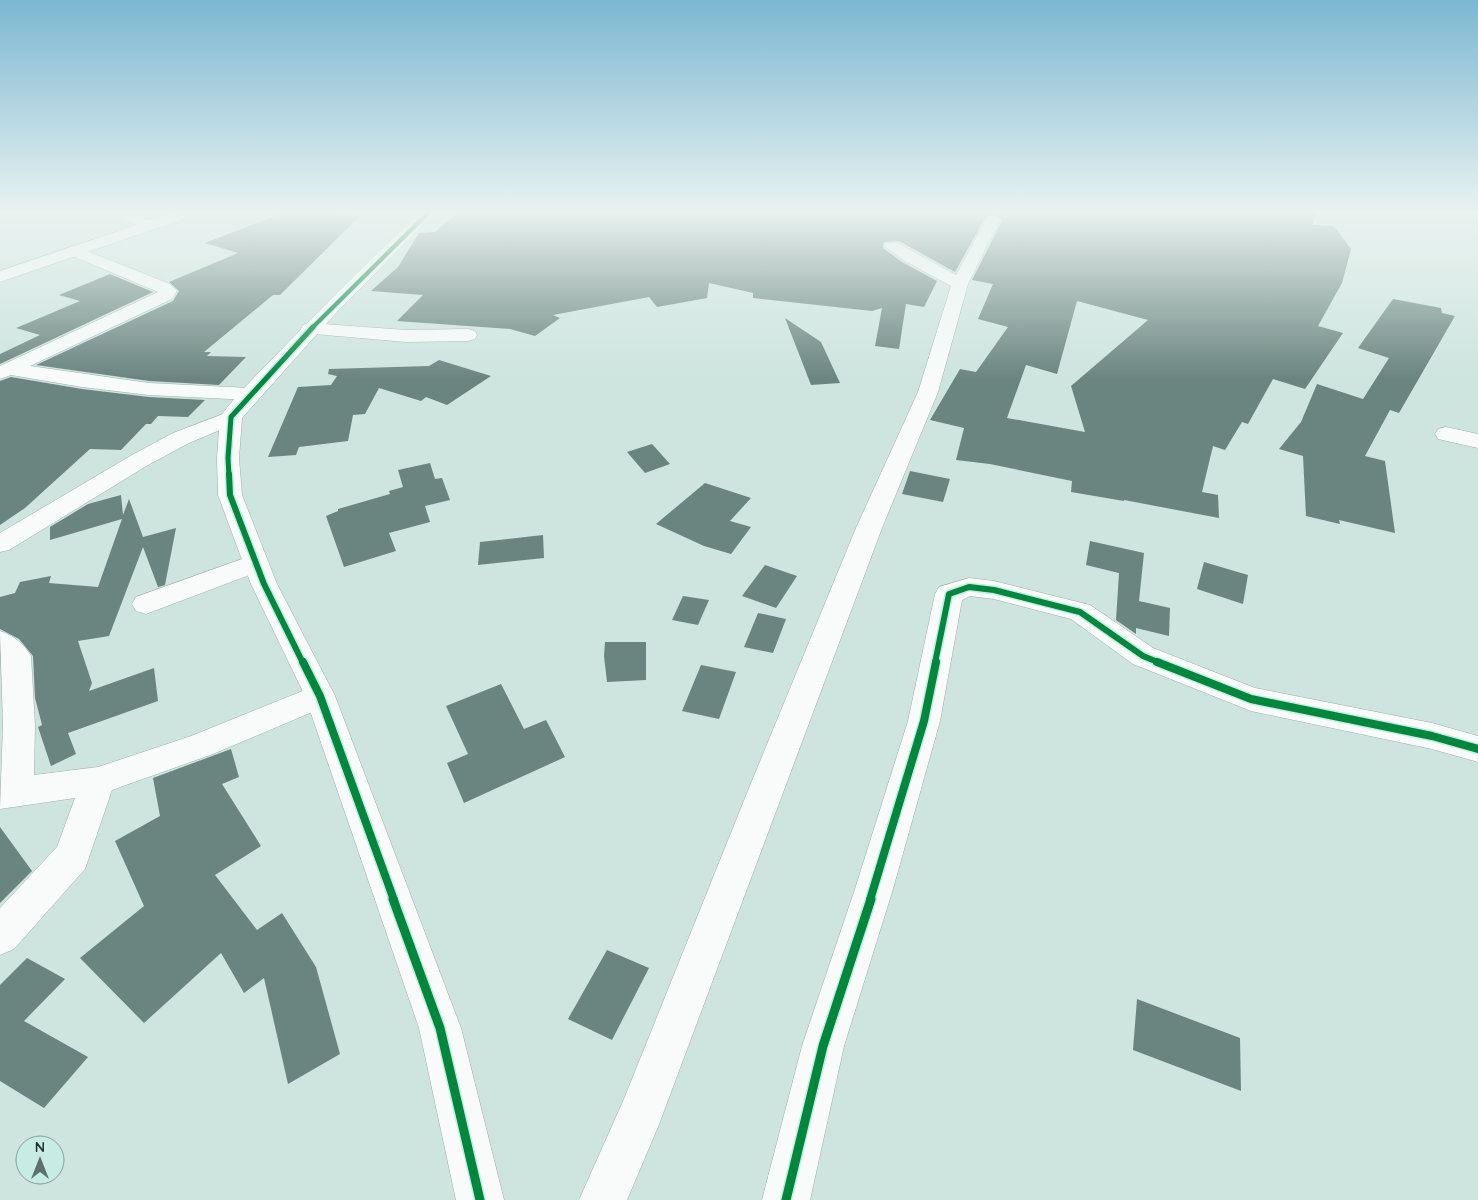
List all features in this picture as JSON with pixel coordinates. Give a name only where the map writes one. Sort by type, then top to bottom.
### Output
[{"type":"street","points":[[0,277],[28,267]]},
{"type":"street","points":[[5,371],[166,295],[168,291],[113,267]]},
{"type":"street","points":[[0,544],[140,460],[181,438],[231,417],[310,329],[373,267]]},
{"type":"street","points":[[931,267],[960,284]]},
{"type":"street","points":[[603,1200],[642,1111],[764,793],[869,528],[928,392],[960,284],[969,267]]},
{"type":"street","points":[[310,329],[406,336],[468,335]]},
{"type":"street","points":[[5,371],[149,389],[250,394]]},
{"type":"street","points":[[231,417],[228,443],[230,495],[264,584],[320,696],[440,1028],[480,1200]]},
{"type":"street","points":[[1446,434],[1478,442]]},
{"type":"street","points":[[146,604],[256,564]]},
{"type":"street","points":[[786,1200],[823,1046],[874,889],[924,721],[949,594],[969,587],[994,590],[1080,612],[1143,656],[1251,699],[1432,736],[1478,749]]},
{"type":"street","points":[[0,642],[16,656],[19,725],[8,793],[98,781],[202,745],[320,696]]},
{"type":"street","points":[[0,936],[72,857],[98,781]]},
{"type":"building","points":[[205,267],[308,267],[280,295],[273,295],[204,352],[211,352],[207,356],[246,357],[219,385],[149,381],[36,365],[173,301],[179,291],[169,282]]},
{"type":"building","points":[[398,267],[911,267],[937,281],[924,307],[906,304],[899,349],[875,346],[882,308],[872,311],[753,298],[753,293],[709,283],[707,298],[657,307],[649,297],[553,315],[560,318],[535,336],[510,329],[397,321],[423,295],[371,291]]},
{"type":"building","points":[[946,267],[958,267],[955,272]]},
{"type":"building","points":[[979,267],[1346,267],[1342,283],[1318,326],[1343,333],[1305,389],[1273,379],[1248,424],[1242,422],[1225,450],[1213,446],[1202,492],[1218,495],[1219,518],[1071,492],[1072,481],[990,464],[956,460],[964,428],[930,420],[960,369],[976,372],[1008,327],[978,319],[993,284],[972,280]],"holes":[[[1077,301],[1148,320],[1071,386],[1085,432],[1007,418],[1026,365],[1057,374]]]},
{"type":"building","points":[[110,274],[153,292],[0,364],[0,354],[40,335],[16,328],[80,301],[59,295]]},
{"type":"building","points":[[1393,299],[1441,308],[1442,313],[1455,316],[1399,413],[1390,410],[1365,456],[1385,461],[1395,533],[1339,520],[1340,524],[1306,516],[1303,456],[1279,449],[1301,422],[1317,384],[1363,399],[1389,358],[1358,348]]},
{"type":"building","points":[[785,318],[821,342],[840,383],[811,385]]},
{"type":"building","points":[[439,360],[491,376],[447,405],[426,397],[421,401],[379,388],[365,414],[353,415],[348,441],[299,447],[296,455],[268,457],[298,387],[331,385],[337,376],[328,374],[329,369],[429,366]]},
{"type":"building","points":[[11,377],[82,389],[149,397],[205,400],[188,417],[158,416],[151,424],[146,424],[121,450],[90,449],[25,508],[0,525],[0,381]]},
{"type":"building","points":[[652,444],[670,464],[645,473],[627,452]]},
{"type":"building","points":[[430,463],[435,479],[442,478],[450,500],[425,506],[430,522],[389,533],[396,551],[344,567],[326,516],[338,511],[338,509],[390,494],[389,491],[403,487],[398,470]]},
{"type":"building","points":[[910,471],[950,479],[943,502],[902,494]]},
{"type":"building","points":[[705,483],[751,498],[730,521],[751,527],[731,554],[704,546],[656,524]]},
{"type":"building","points":[[121,495],[123,515],[129,499],[143,537],[176,528],[165,585],[158,587],[143,547],[109,636],[78,641],[92,683],[89,691],[154,668],[158,701],[68,733],[76,754],[51,766],[38,727],[42,725],[35,698],[33,656],[19,639],[0,629],[0,597],[15,593],[20,582],[51,576],[49,583],[98,587],[122,519],[50,540],[50,527],[88,504]]},
{"type":"building","points":[[543,535],[544,558],[478,565],[480,542]]},
{"type":"building","points":[[1090,541],[1144,553],[1139,601],[1170,608],[1169,636],[1136,628],[1136,634],[1116,620],[1119,573],[1086,565]]},
{"type":"building","points":[[1204,562],[1248,575],[1243,604],[1197,589]]},
{"type":"building","points":[[765,565],[797,576],[776,608],[742,596]]},
{"type":"building","points":[[683,596],[709,600],[698,625],[672,620]]},
{"type":"building","points":[[758,613],[786,619],[773,653],[744,647]]},
{"type":"building","points":[[605,642],[646,642],[646,680],[607,682],[604,656]]},
{"type":"building","points":[[701,665],[736,672],[719,719],[682,711]]},
{"type":"building","points":[[501,684],[524,729],[546,720],[565,757],[464,803],[447,763],[468,754],[446,706]]},
{"type":"building","points":[[231,749],[239,777],[222,784],[261,846],[215,875],[257,930],[282,913],[316,967],[340,1054],[288,1084],[264,978],[244,993],[221,953],[144,1023],[80,958],[144,906],[115,841],[160,816],[153,778]]},
{"type":"building","points":[[0,827],[32,871],[0,903]]},
{"type":"building","points":[[607,950],[649,968],[612,1040],[568,1019]]},
{"type":"building","points":[[27,958],[65,979],[24,1021],[88,1057],[44,1108],[0,1081],[0,985]]},
{"type":"building","points":[[1137,999],[1240,1038],[1241,1091],[1133,1050]]},
{"type":"cycle path","points":[[373,267],[329,310],[250,394],[231,417],[228,458],[230,495],[264,584],[320,696],[440,1028],[480,1200]]},
{"type":"cycle path","points":[[786,1200],[823,1046],[874,889],[924,721],[949,594],[969,587],[994,590],[1080,612],[1143,656],[1251,699],[1432,736],[1478,749]]}]
